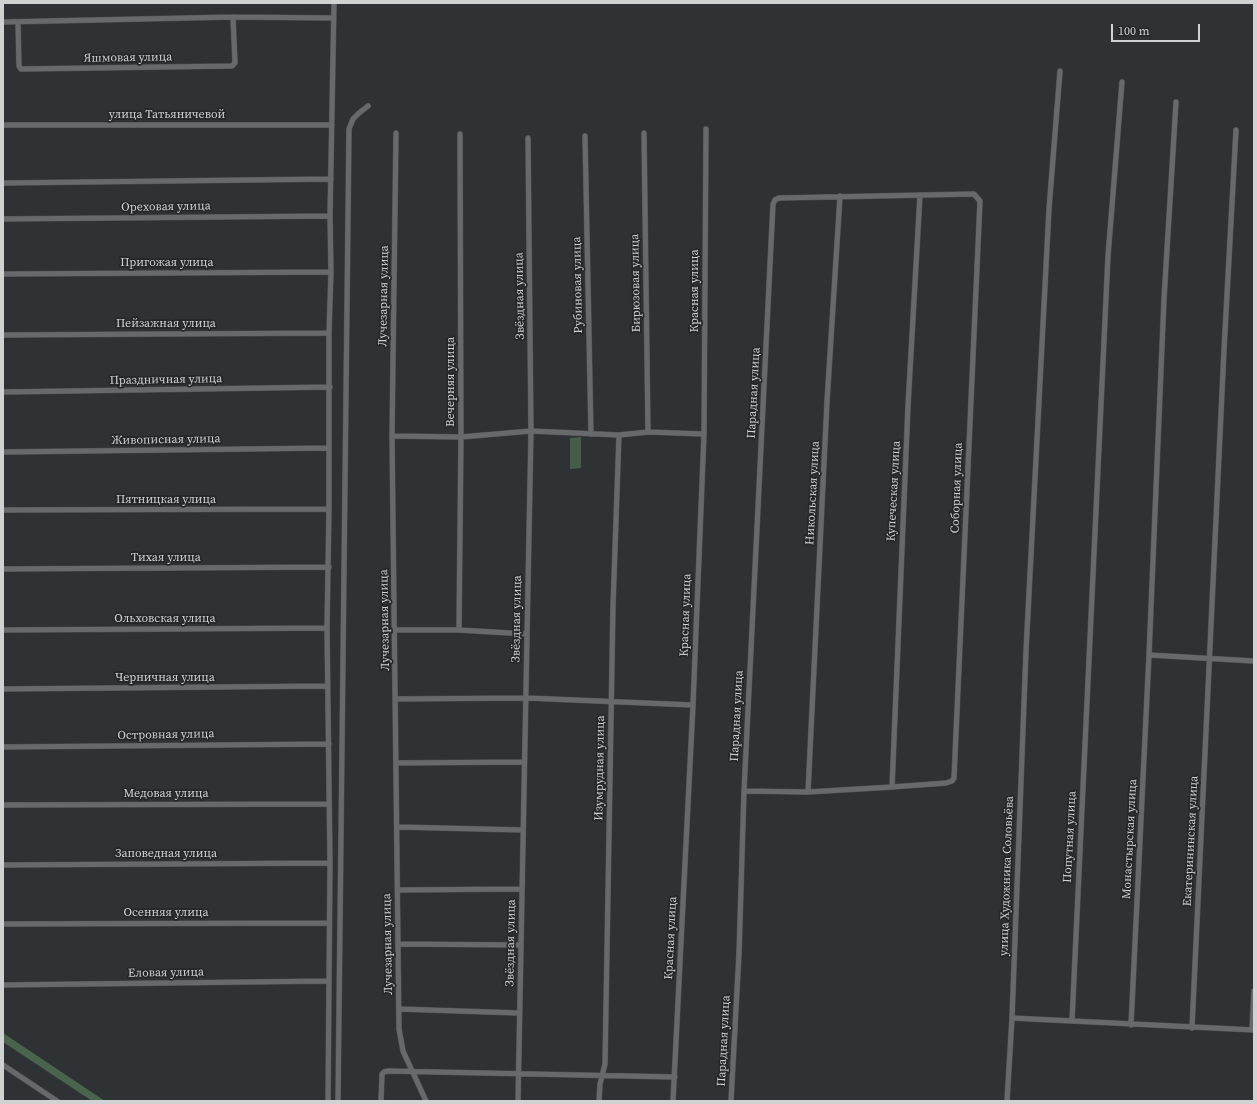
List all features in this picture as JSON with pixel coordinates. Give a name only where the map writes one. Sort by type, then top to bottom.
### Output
[{"type":"street","points":[[328,1101],[330,863],[327,628],[329,567],[330,216],[334,3]]},
{"type":"street","points":[[3,22],[233,17],[334,18]]},
{"type":"street","name":"Яшмовая улица","points":[[18,22],[19,66],[21,69],[233,66],[235,63],[233,17]]},
{"type":"street","name":"улица Художника Соловьёва","points":[[1007,1101],[1012,1018],[1026,651],[1049,209],[1060,71]]},
{"type":"street","name":"Попутная улица","points":[[1072,1021],[1088,654],[1108,256],[1122,82]]},
{"type":"street","name":"Монастырская улица","points":[[1131,1024],[1164,307],[1176,102]]},
{"type":"street","points":[[338,1101],[349,129],[353,119],[368,106]]},
{"type":"street","name":"улица Татьяничевой","points":[[3,125],[332,125]]},
{"type":"street","name":"Красная улица","points":[[673,1101],[693,705],[704,434],[706,129]]},
{"type":"street","name":"Екатерининская улица","points":[[1192,1028],[1223,358],[1236,130]]},
{"type":"street","name":"Лучезарная улица","points":[[396,133],[392,436],[399,1009],[400,1040],[403,1051],[426,1101]]},
{"type":"street","name":"Бирюзовая улица","points":[[644,133],[648,432]]},
{"type":"street","name":"Вечерняя улица","points":[[459,630],[461,437],[460,134]]},
{"type":"street","name":"Рубиновая улица","points":[[586,136],[590,434]]},
{"type":"street","name":"Звёздная улица","points":[[518,1101],[531,431],[528,138]]},
{"type":"street","points":[[3,183],[331,179]]},
{"type":"street","name":"Парадная улица","points":[[731,1101],[739,954],[744,791],[773,204],[775,200],[779,198],[971,193],[977,196]]},
{"type":"street","name":"Купеческая улица","points":[[892,787],[908,406],[920,195]]},
{"type":"street","name":"Никольская улица","points":[[808,792],[827,402],[840,196]]},
{"type":"street","name":"Соборная улица","points":[[892,787],[946,783],[952,781],[954,778],[980,201],[977,196]]},
{"type":"street","name":"Ореховая улица","points":[[3,219],[330,216]]},
{"type":"street","name":"Пригожая улица","points":[[3,274],[331,272]]},
{"type":"street","name":"Пейзажная улица","points":[[3,335],[329,333]]},
{"type":"street","name":"Праздничная улица","points":[[3,392],[330,387]]},
{"type":"street","points":[[392,436],[461,437],[531,431],[619,435],[648,432],[704,434]]},
{"type":"street","name":"Изумрудная улица","points":[[599,1101],[600,1084],[605,1056],[613,606],[619,435]]},
{"type":"street","name":"Живописная улица","points":[[3,452],[329,448]]},
{"type":"street","name":"Пятницкая улица","points":[[3,510],[329,509]]},
{"type":"street","name":"Тихая улица","points":[[3,569],[329,567]]},
{"type":"street","name":"Ольховская улица","points":[[3,630],[327,628]]},
{"type":"street","points":[[395,630],[459,630],[526,634]]},
{"type":"street","points":[[1149,655],[1210,657],[1254,661]]},
{"type":"street","name":"Черничная улица","points":[[3,689],[327,686]]},
{"type":"street","points":[[395,699],[526,698],[693,705]]},
{"type":"street","name":"Островная улица","points":[[3,747],[329,744]]},
{"type":"street","points":[[396,763],[524,762]]},
{"type":"street","points":[[744,791],[808,792],[892,787]]},
{"type":"street","name":"Медовая улица","points":[[3,805],[329,804]]},
{"type":"street","points":[[397,827],[523,830]]},
{"type":"street","name":"Заповедная улица","points":[[3,865],[330,863]]},
{"type":"street","points":[[398,890],[522,889]]},
{"type":"street","name":"Осенняя улица","points":[[3,924],[329,923]]},
{"type":"street","points":[[398,944],[520,945]]},
{"type":"street","name":"Еловая улица","points":[[3,985],[329,981]]},
{"type":"street","points":[[1012,1018],[1253,1030],[1254,991]]},
{"type":"street","points":[[399,1009],[519,1013]]},
{"type":"street","points":[[3,1065],[57,1101]]},
{"type":"street","points":[[381,1101],[382,1077],[384,1072],[388,1071],[675,1077]]},
{"type":"green space","points":[[581,437],[581,468],[570,469],[570,438]]},
{"type":"green space","points":[[3,1033],[105,1101],[92,1101],[3,1042]]}]
